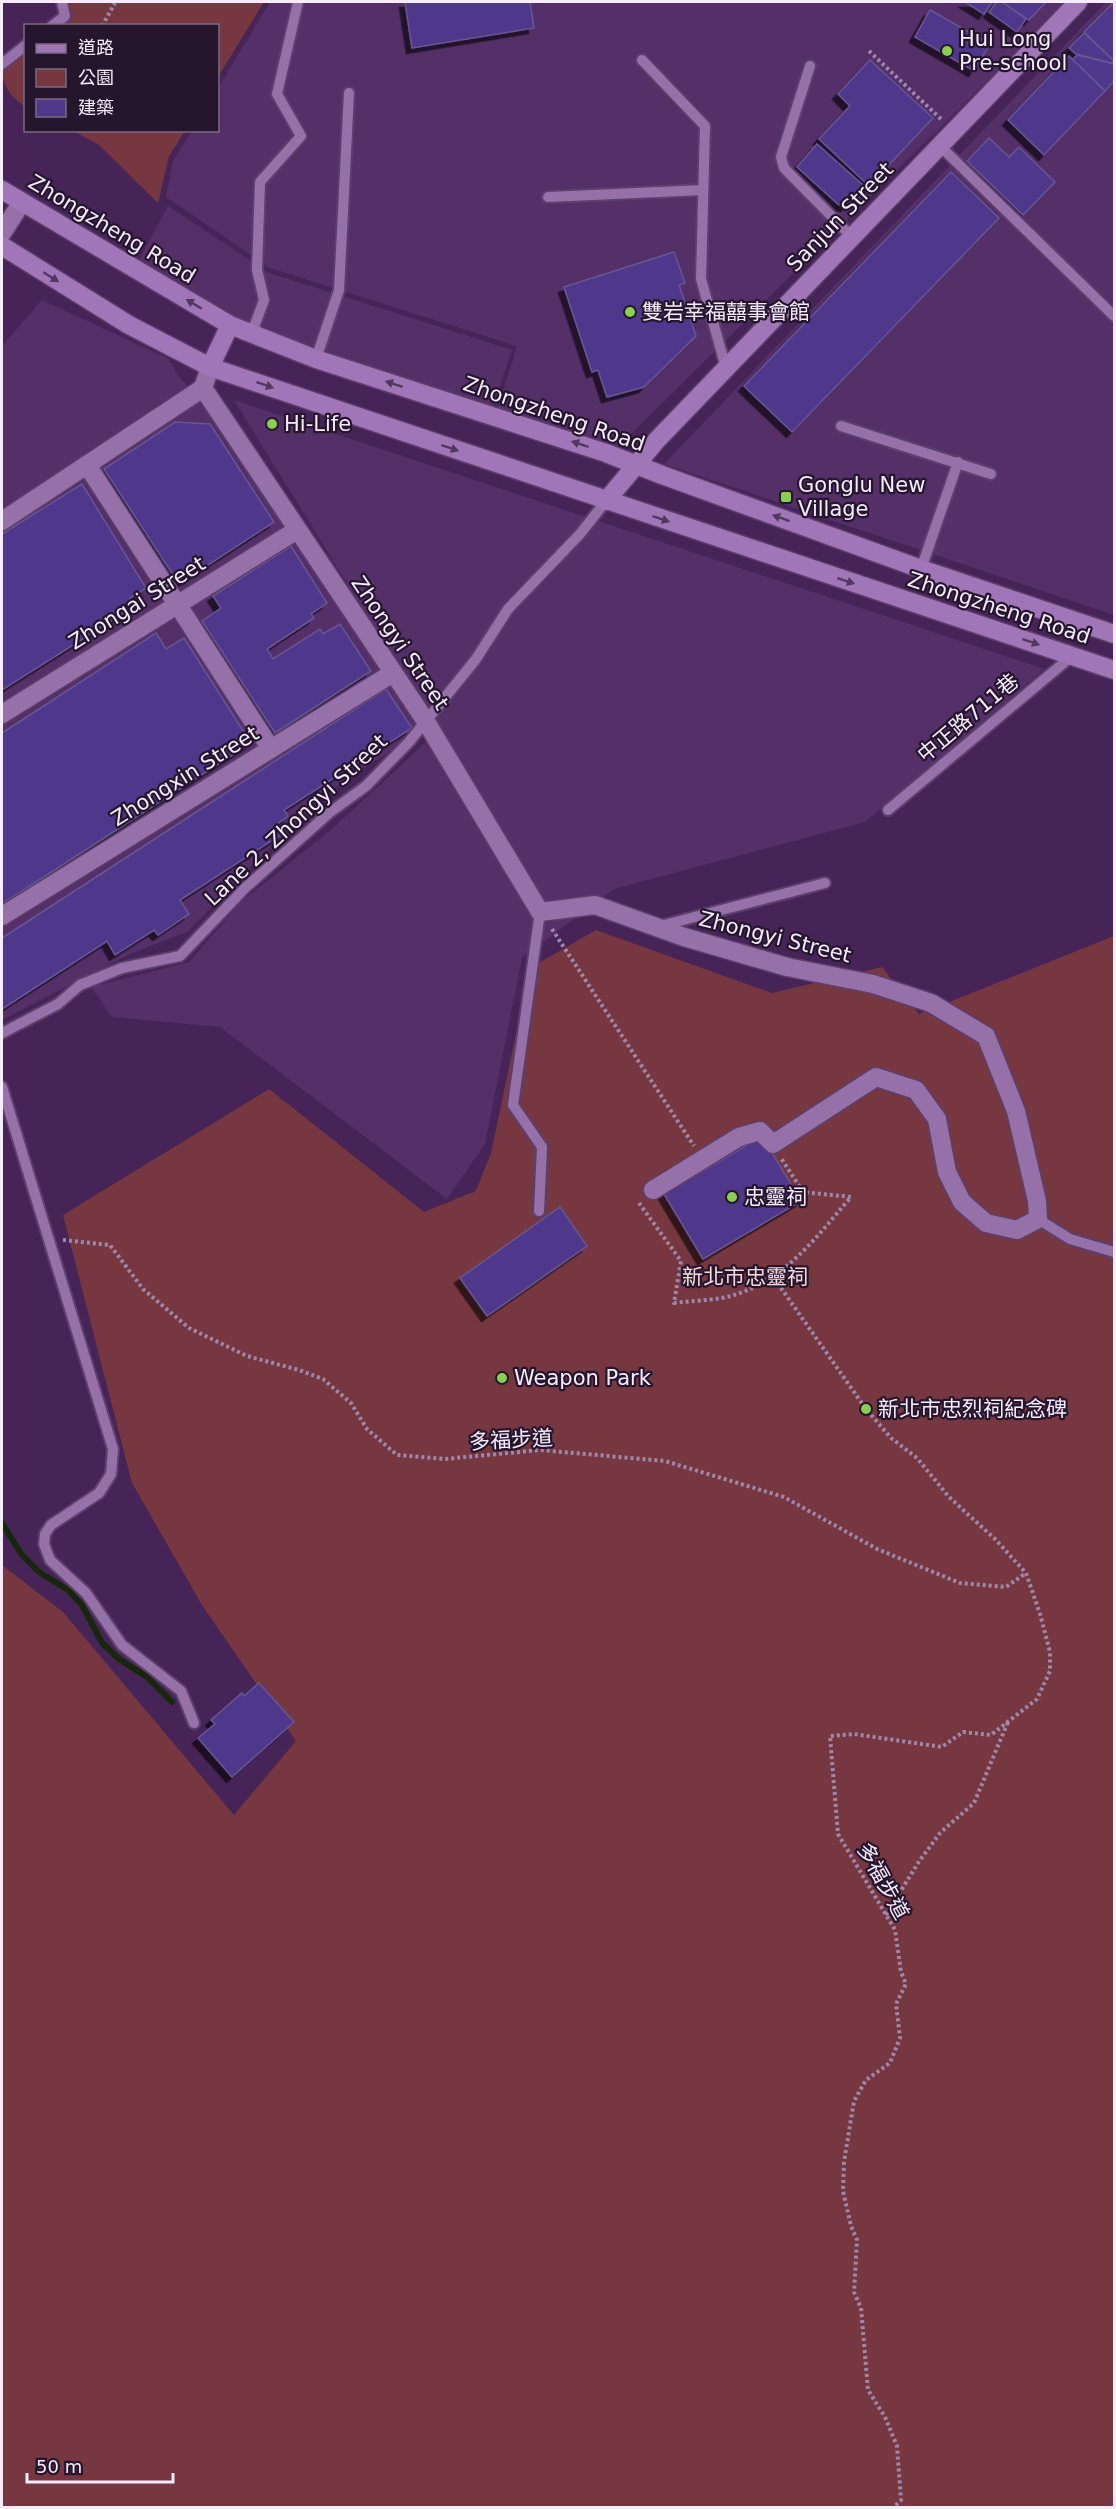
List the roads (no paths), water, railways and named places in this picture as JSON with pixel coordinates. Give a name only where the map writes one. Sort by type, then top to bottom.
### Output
[{"type":"main road","name":"Sanjun Street","points":[[606,501],[635,464],[1078,2]]},
{"type":"main road","name":"Zhongzheng Road","points":[[2,190],[230,325],[251,335],[316,359],[635,464],[921,569],[1114,634]]},
{"type":"main road","name":"Zhongzheng Road","points":[[2,246],[129,325],[210,367],[1114,670]]},
{"type":"main road","points":[[210,367],[230,325]]},
{"type":"street","points":[[2,233],[22,202]]},
{"type":"street","points":[[2,521],[203,388],[210,367]]},
{"type":"street","name":"Zhongyi Street","points":[[203,388],[425,720],[540,912],[595,906],[787,967],[873,984],[931,1003],[986,1036],[1016,1111],[1038,1219]]},
{"type":"street","points":[[87,465],[271,749]]},
{"type":"street","name":"Zhongai Street","points":[[2,714],[297,530]]},
{"type":"street","name":"Zhongxin Street","points":[[2,916],[393,673]]},
{"type":"street","points":[[653,1190],[739,1137],[760,1131],[773,1144],[876,1077],[916,1090],[937,1119],[947,1172],[962,1202],[986,1222],[1017,1230],[1038,1219]]},
{"type":"lane","points":[[55,24],[65,16],[62,2]]},
{"type":"lane","points":[[251,335],[264,300],[256,270],[260,182],[301,136],[277,94],[298,2]]},
{"type":"lane","points":[[2,64],[24,47]]},
{"type":"lane","points":[[642,60],[705,126],[701,279],[726,368]]},
{"type":"lane","points":[[810,66],[781,157],[784,168],[852,237]]},
{"type":"lane","points":[[316,359],[339,290],[349,93]]},
{"type":"lane","points":[[940,146],[1114,316]]},
{"type":"lane","points":[[548,197],[703,190]]},
{"type":"lane","points":[[841,426],[991,474]]},
{"type":"lane","points":[[921,569],[958,462]]},
{"type":"lane","name":"Lane 2, Zhongyi Street","points":[[2,1033],[58,1004],[80,985],[122,968],[180,956],[274,861],[329,813],[366,786],[409,742],[476,659],[508,609],[579,534],[606,501]]},
{"type":"lane","name":"中正路711巷","points":[[888,810],[1072,656]]},
{"type":"lane","points":[[656,927],[825,883]]},
{"type":"lane","points":[[539,1211],[542,1148],[513,1105],[540,912]]},
{"type":"lane","points":[[2,1087],[113,1449],[111,1474],[99,1493],[51,1525],[45,1534],[44,1544],[50,1560],[86,1593],[122,1645],[181,1691],[194,1723]]},
{"type":"lane","points":[[1038,1219],[1070,1239],[1114,1252]]},
{"type":"waterway","points":[[2,1523],[22,1555],[39,1572],[68,1590],[82,1605],[102,1643],[119,1659],[147,1677],[172,1702]]},
{"type":"place","name":"Hui Long Pre-school","points":[[947,51]]},
{"type":"place","name":"雙岩幸福囍事會館","points":[[630,312]]},
{"type":"place","name":"Hi-Life","points":[[272,424]]},
{"type":"place","name":"Gonglu New Village","points":[[786,497]]},
{"type":"place","name":"忠靈祠","points":[[732,1197]]},
{"type":"place","name":"Weapon Park","points":[[502,1378]]},
{"type":"place","name":"新北市忠烈祠紀念碑","points":[[866,1409]]},
{"type":"park label","name":"新北市忠靈祠","points":[[745,1277]]}]
